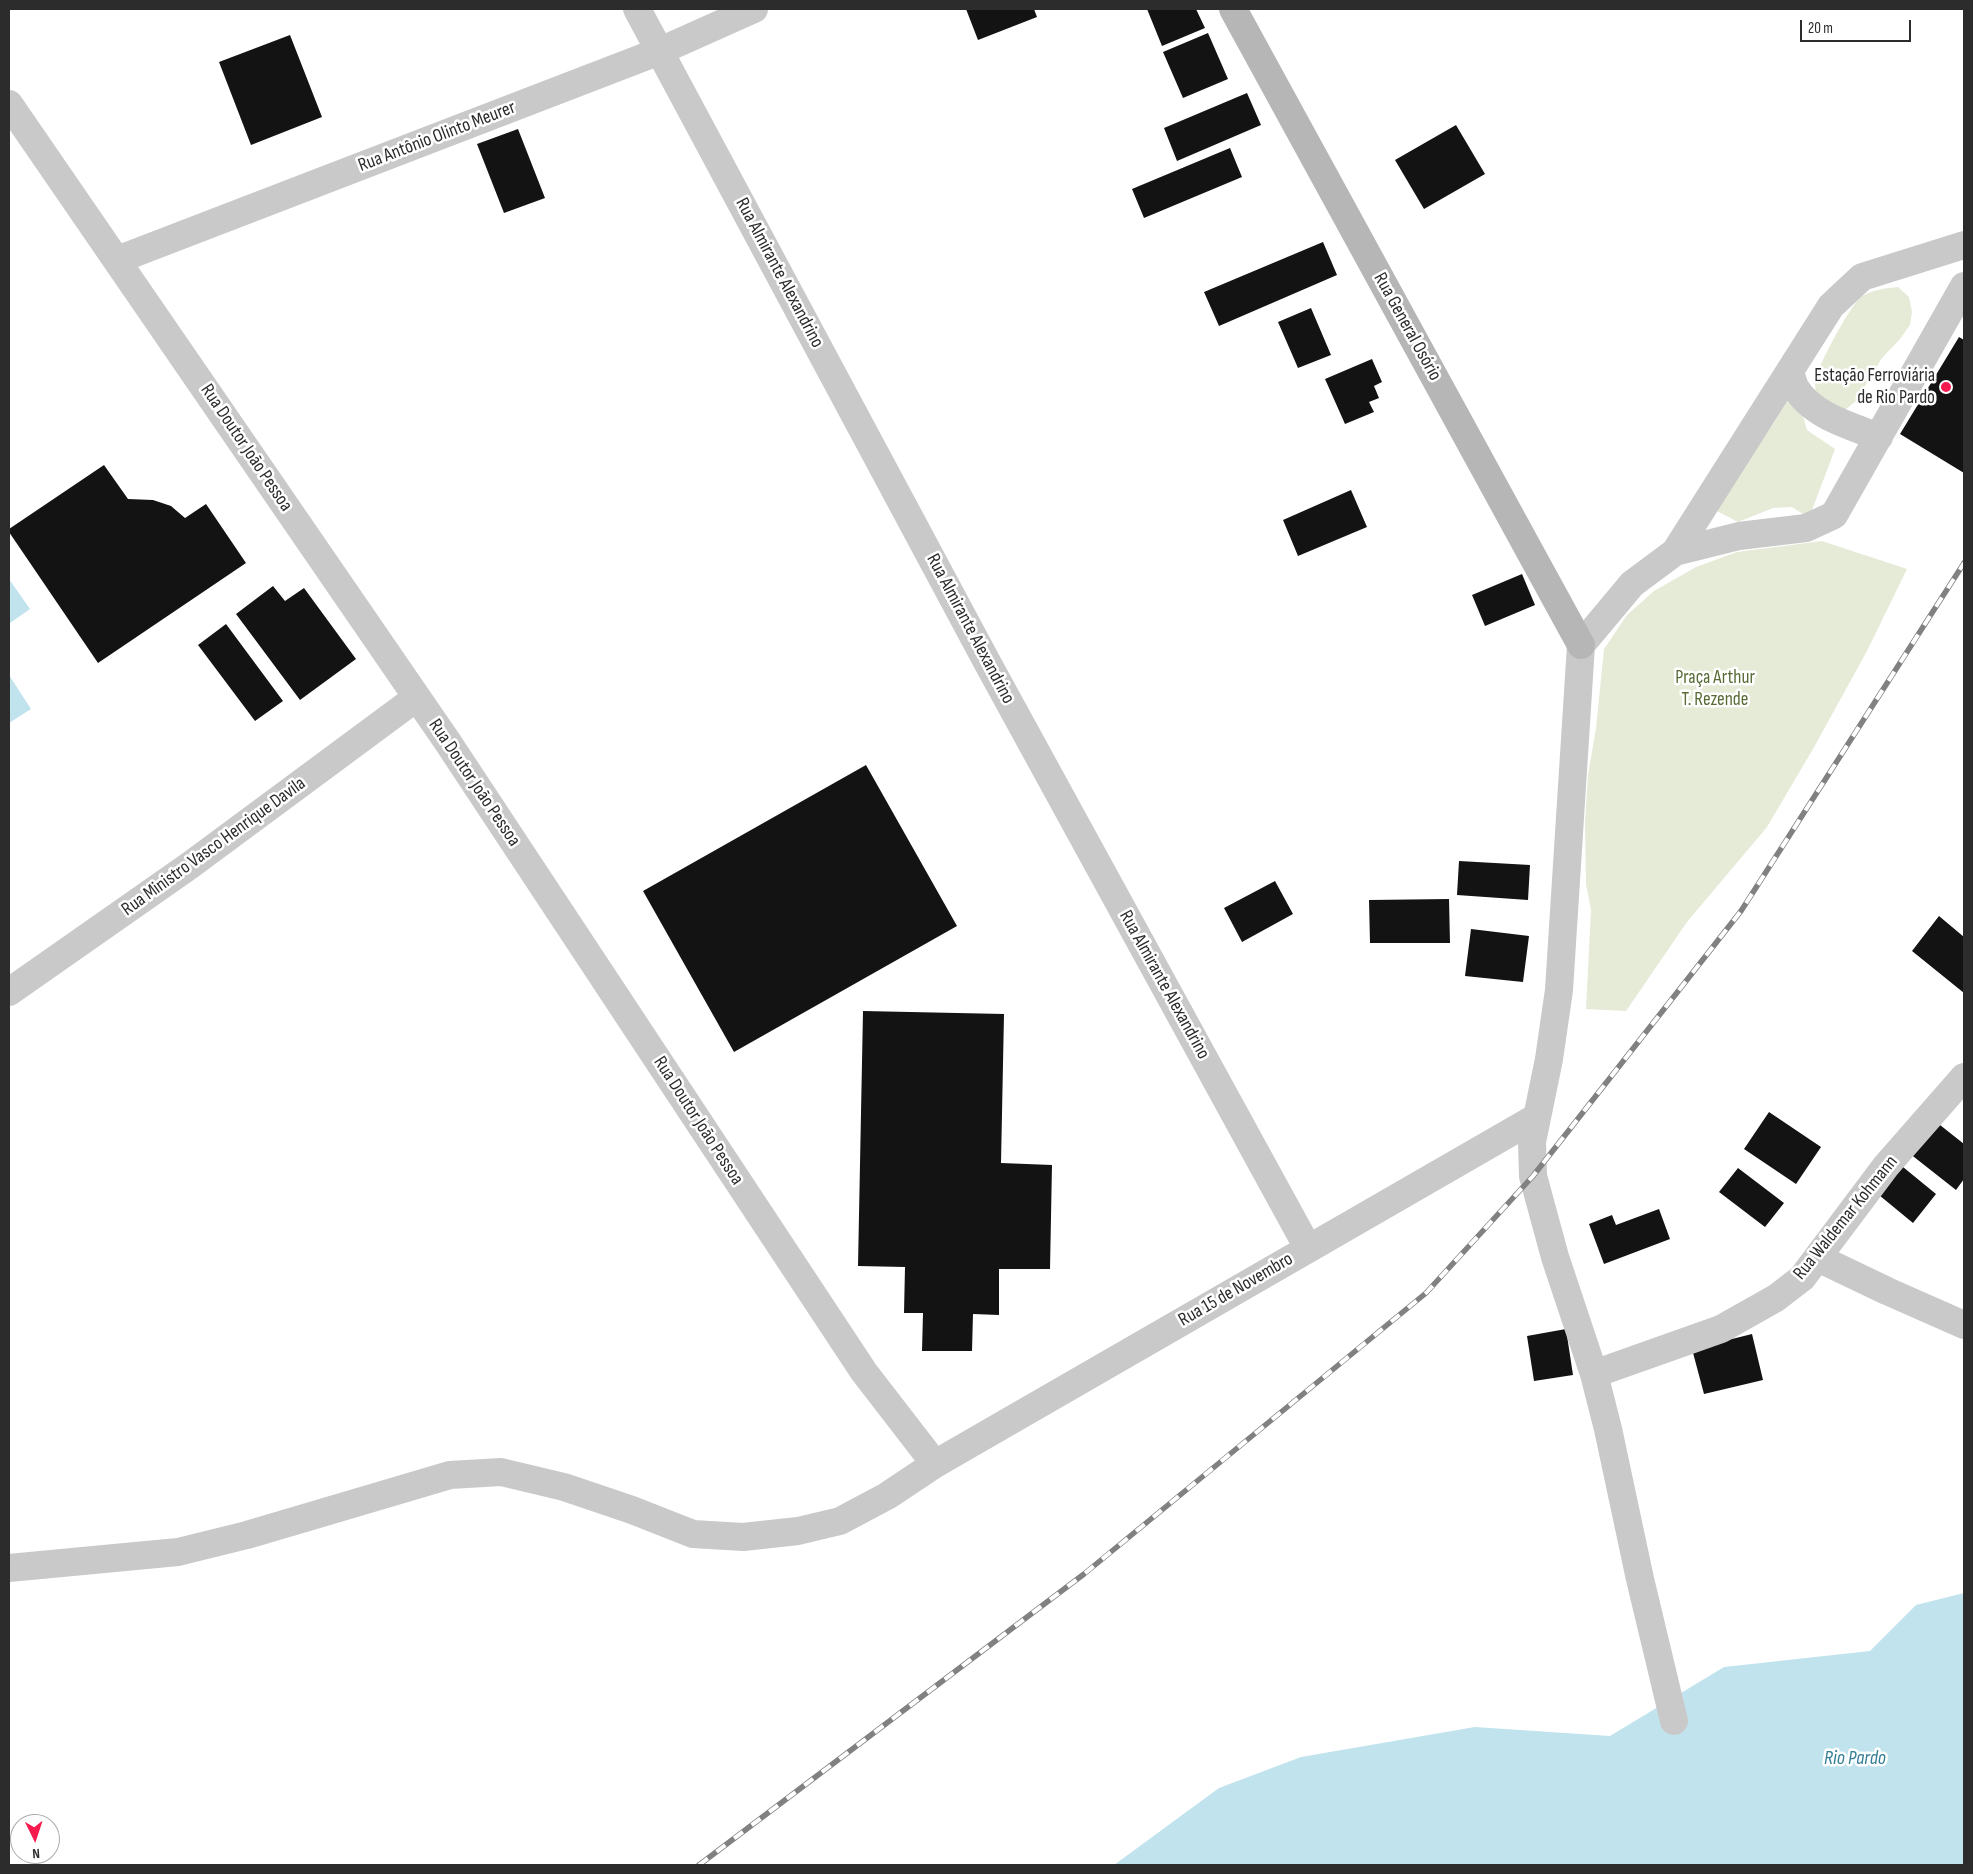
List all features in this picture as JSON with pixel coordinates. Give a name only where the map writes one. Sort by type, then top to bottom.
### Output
[{"type":"street","name":"Rua Almirante Alexandrino","points":[[637,9],[983,653],[1308,1248]]},
{"type":"street","name":"Rua Antônio Olinto Meurer","points":[[117,260],[660,51],[754,9]]},
{"type":"street","name":"Rua General Osório","points":[[1233,9],[1581,645]]},
{"type":"street","name":"Rua Doutor João Pessoa","points":[[9,104],[447,741],[864,1372],[936,1464]]},
{"type":"street","points":[[1674,1721],[1594,1374],[1555,1257],[1533,1176],[1532,1142],[1549,1058],[1559,990],[1581,645],[1632,584],[1675,552],[1710,494],[1831,306],[1862,277],[1964,245]]},
{"type":"street","points":[[1675,552],[1739,536],[1806,528],[1834,515],[1964,286]]},
{"type":"street","points":[[1790,372],[1796,387],[1810,404],[1832,418],[1879,438]]},
{"type":"street","name":"Rua Ministro Vasco Henrique Davila","points":[[9,992],[189,866],[416,698]]},
{"type":"street","name":"Rua Waldemar Kohmann","points":[[1594,1374],[1721,1329],[1776,1298],[1802,1278],[1886,1166],[1964,1077]]},
{"type":"street","name":"Rua 15 de Novembro","points":[[9,1568],[178,1552],[247,1535],[450,1475],[501,1472],[564,1487],[632,1510],[693,1534],[743,1537],[798,1531],[840,1521],[887,1496],[936,1464],[1537,1117]]},
{"type":"street","points":[[1818,1258],[1964,1325]]},
{"type":"green space","points":[[1898,287],[1909,297],[1912,312],[1910,325],[1882,358],[1856,401],[1845,410],[1818,400],[1815,384],[1820,366],[1855,304],[1860,298],[1873,291]]},
{"type":"green space","points":[[1787,401],[1803,416],[1807,430],[1835,449],[1809,518],[1792,507],[1773,508],[1738,522],[1717,511],[1731,483]]},
{"type":"green space","name":"Praça Arthur T. Rezende","points":[[1822,541],[1907,569],[1867,651],[1767,827],[1687,922],[1626,1011],[1586,1009],[1591,910],[1586,884],[1585,823],[1588,775],[1596,728],[1604,649],[1627,615],[1654,591],[1696,567],[1737,552]]},
{"type":"water","points":[[9,579],[30,609],[10,623],[9,621]]},
{"type":"water","points":[[9,675],[31,709],[9,723]]},
{"type":"water","name":"Rio Pardo","points":[[1964,1593],[1964,1865],[1114,1865],[1219,1788],[1301,1757],[1475,1727],[1610,1736],[1724,1667],[1870,1651],[1916,1605]]},
{"type":"building","points":[[966,9],[1034,9],[1037,17],[978,40]]},
{"type":"building","points":[[1147,9],[1196,9],[1205,28],[1162,46]]},
{"type":"building","points":[[1208,33],[1228,79],[1183,98],[1163,52]]},
{"type":"building","points":[[290,35],[322,117],[251,145],[219,62]]},
{"type":"building","points":[[1247,93],[1261,125],[1177,161],[1164,128]]},
{"type":"building","points":[[1456,125],[1485,174],[1424,209],[1395,160]]},
{"type":"building","points":[[518,129],[545,198],[504,213],[477,144]]},
{"type":"building","points":[[1230,148],[1242,177],[1144,218],[1132,189]]},
{"type":"building","points":[[1323,242],[1337,275],[1219,326],[1204,292]]},
{"type":"building","points":[[1311,308],[1331,355],[1298,368],[1278,322]]},
{"type":"building","name":"Estação Ferroviária de Rio Pardo","points":[[1959,337],[1964,340],[1964,473],[1900,434]]},
{"type":"building","points":[[1372,359],[1382,382],[1374,386],[1379,398],[1369,402],[1374,412],[1345,424],[1325,379]]},
{"type":"building","points":[[104,465],[128,499],[153,500],[171,506],[185,518],[206,504],[246,563],[98,663],[9,532],[9,529]]},
{"type":"building","points":[[1351,490],[1367,527],[1298,556],[1283,520]]},
{"type":"building","points":[[1522,574],[1535,605],[1485,626],[1472,595]]},
{"type":"building","points":[[273,586],[285,601],[304,588],[356,659],[300,700],[236,614]]},
{"type":"building","points":[[226,624],[283,701],[255,721],[198,645]]},
{"type":"building","points":[[866,765],[957,926],[734,1052],[643,891]]},
{"type":"building","points":[[1459,861],[1530,865],[1528,900],[1457,895]]},
{"type":"building","points":[[1275,881],[1293,914],[1242,942],[1224,908]]},
{"type":"building","points":[[1449,899],[1450,943],[1370,943],[1369,900]]},
{"type":"building","points":[[1939,916],[1964,937],[1964,993],[1912,951]]},
{"type":"building","points":[[1471,929],[1529,936],[1523,982],[1465,976]]},
{"type":"building","points":[[863,1011],[1004,1014],[1001,1163],[1052,1165],[1050,1269],[999,1269],[999,1315],[973,1314],[972,1351],[922,1351],[923,1313],[904,1313],[905,1267],[858,1266]]},
{"type":"building","points":[[1769,1112],[1821,1147],[1796,1184],[1744,1149]]},
{"type":"building","points":[[1935,1121],[1964,1144],[1964,1179],[1956,1190],[1909,1153]]},
{"type":"building","points":[[1903,1167],[1936,1194],[1913,1223],[1879,1195]]},
{"type":"building","points":[[1738,1168],[1784,1203],[1765,1227],[1719,1192]]},
{"type":"building","points":[[1659,1209],[1670,1239],[1604,1264],[1589,1224],[1612,1215],[1616,1225]]},
{"type":"building","points":[[1566,1329],[1573,1375],[1534,1381],[1527,1336]]},
{"type":"building","points":[[1752,1334],[1763,1380],[1704,1394],[1692,1349]]},
{"type":"railway","points":[[699,1865],[1084,1574],[1426,1293],[1533,1176],[1741,911],[1964,563]]},
{"type":"place","name":"Estação Ferroviária de Rio Pardo","points":[[1946,387]]}]
